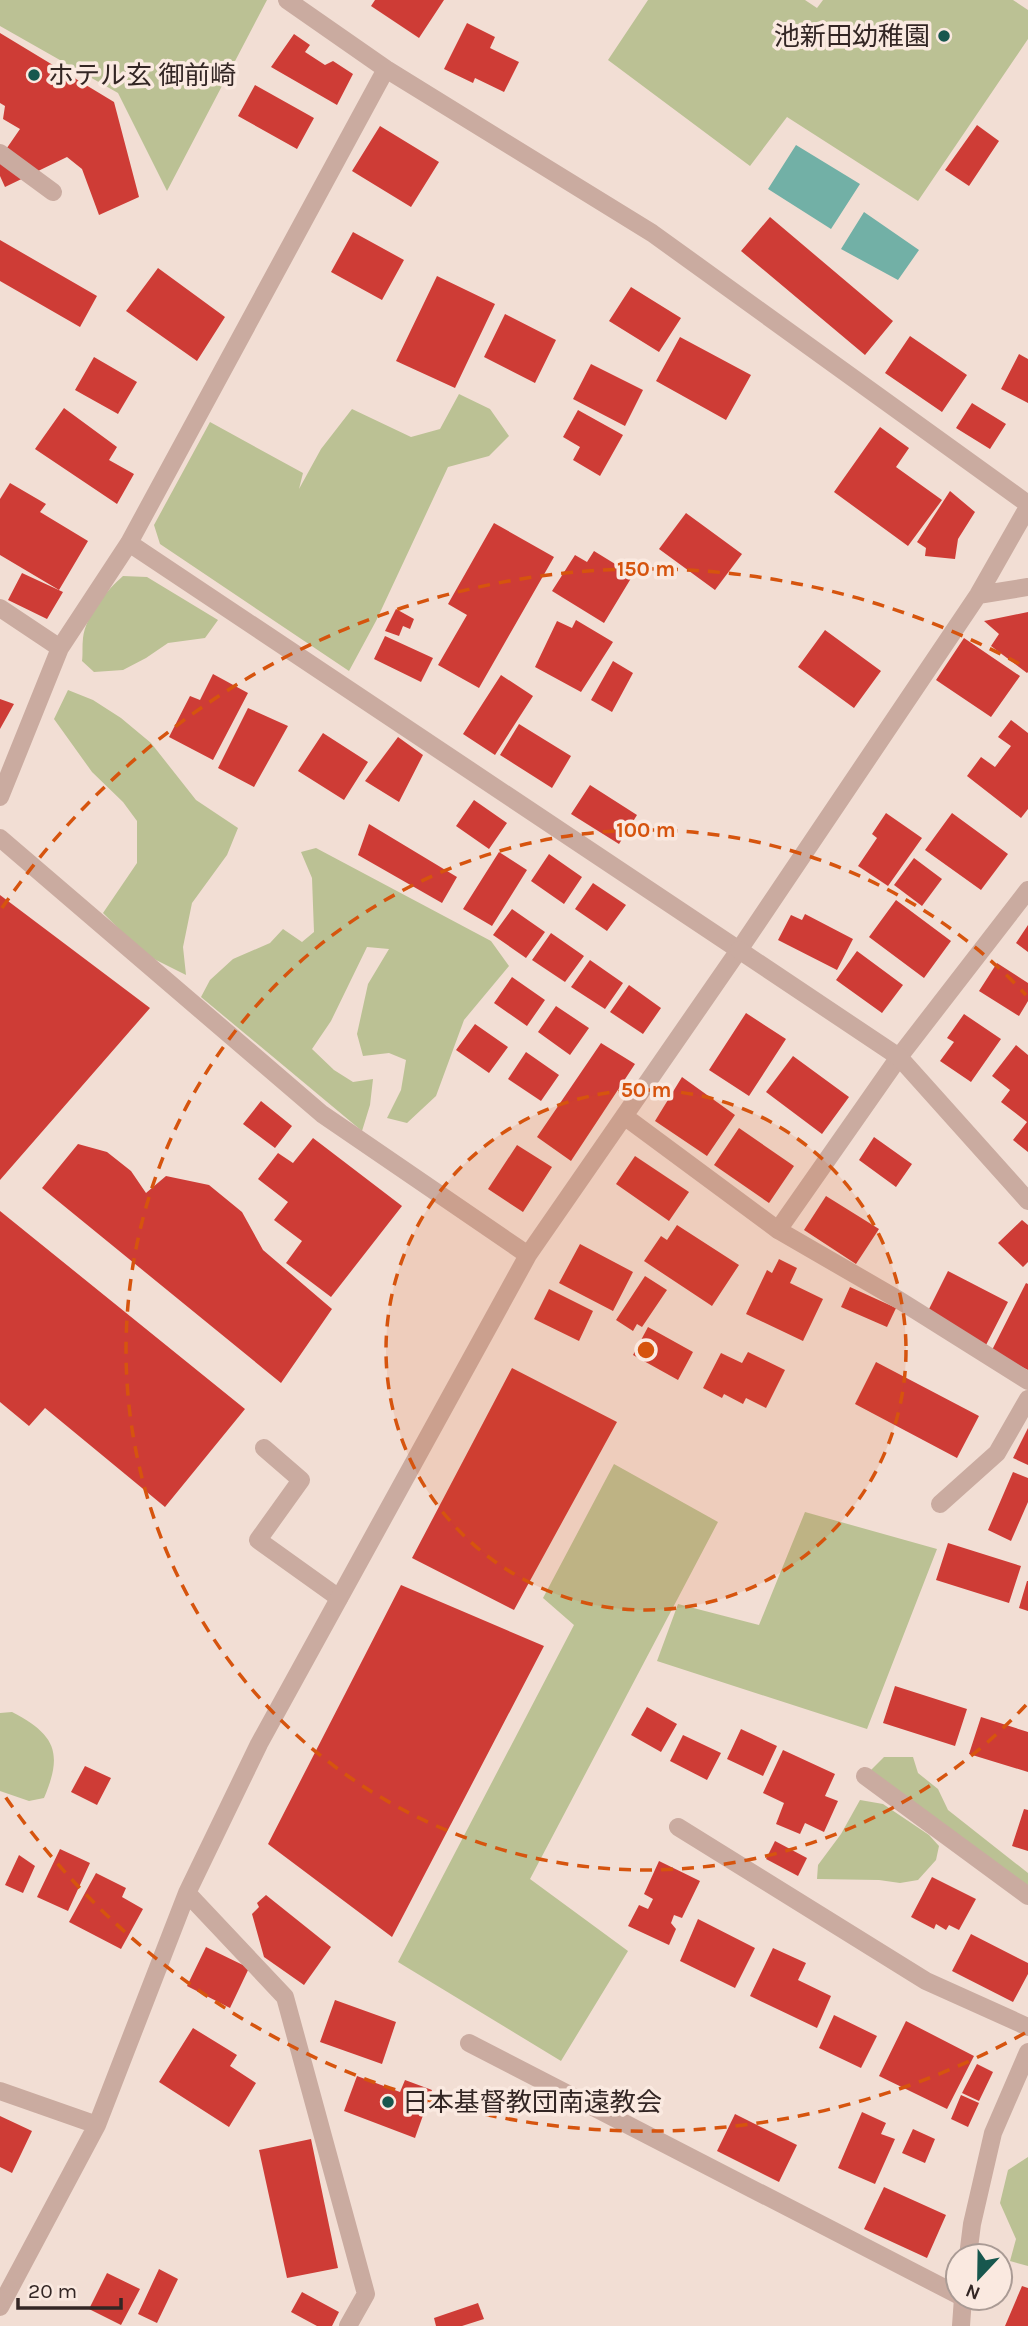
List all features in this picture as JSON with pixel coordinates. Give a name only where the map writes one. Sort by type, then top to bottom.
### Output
[{"type":"street","points":[[0,2307],[97,2125],[187,1893],[259,1744],[528,1255],[739,950],[978,595],[1028,505],[652,233],[386,69],[287,0]]},
{"type":"street","points":[[0,797],[60,648],[129,543],[386,69]]},
{"type":"street","points":[[0,153],[53,192]]},
{"type":"street","points":[[129,543],[899,1057],[1028,1201]]},
{"type":"street","points":[[978,595],[1028,587]]},
{"type":"street","points":[[0,608],[60,648]]},
{"type":"street","points":[[0,838],[323,1114],[528,1255]]},
{"type":"street","points":[[778,1230],[899,1057],[1028,890]]},
{"type":"street","points":[[624,1116],[778,1230],[899,1300],[1028,1381]]},
{"type":"street","points":[[940,1504],[997,1453],[1028,1399]]},
{"type":"street","points":[[264,1448],[301,1480],[258,1540],[339,1598]]},
{"type":"street","points":[[865,1776],[1028,1896]]},
{"type":"street","points":[[678,1827],[926,1981],[1028,2027]]},
{"type":"street","points":[[187,1893],[285,1997],[366,2294],[348,2326]]},
{"type":"street","points":[[469,2043],[944,2288]]},
{"type":"street","points":[[970,2242],[993,2133],[1028,2052]]},
{"type":"street","points":[[0,2091],[97,2125]]},
{"type":"green space","points":[[0,0],[267,0],[167,191],[118,93],[0,26]]},
{"type":"green space","points":[[648,0],[805,0],[817,8],[823,0],[1013,0],[1028,10],[1028,39],[918,201],[787,117],[750,166],[608,60]]},
{"type":"green space","points":[[459,394],[490,409],[509,436],[489,456],[448,467],[376,621],[349,671],[160,544],[154,525],[210,422],[303,473],[299,489],[321,449],[352,409],[411,437],[440,429]]},
{"type":"green space","points":[[123,576],[147,577],[218,620],[205,638],[168,643],[123,670],[94,672],[82,661],[85,629],[98,604]]},
{"type":"green space","points":[[68,690],[93,700],[121,718],[151,743],[196,800],[238,828],[227,855],[192,903],[183,947],[186,975],[144,954],[103,913],[137,863],[137,821],[123,802],[92,772],[54,719]]},
{"type":"green space","points":[[316,848],[491,941],[509,966],[464,1020],[436,1096],[407,1123],[387,1118],[401,1090],[406,1060],[389,1053],[363,1056],[357,1034],[368,984],[389,949],[367,947],[331,1021],[312,1049],[334,1070],[353,1082],[373,1079],[370,1105],[362,1131],[201,997],[210,980],[233,959],[270,943],[283,929],[302,942],[314,932],[312,878],[301,852]]},
{"type":"green space","points":[[614,1464],[718,1522],[530,1879],[628,1951],[561,2061],[398,1962],[574,1625],[543,1598]]},
{"type":"green space","points":[[805,1512],[937,1549],[867,1729],[657,1661],[678,1604],[759,1625]]},
{"type":"green space","points":[[12,1712],[38,1729],[52,1747],[53,1769],[44,1798],[29,1801],[0,1791],[0,1713]]},
{"type":"green space","points":[[884,1757],[913,1757],[918,1773],[938,1789],[948,1810],[1028,1873],[1028,1898],[865,1776]]},
{"type":"green space","points":[[860,1800],[883,1804],[929,1835],[939,1846],[936,1860],[918,1880],[900,1883],[817,1879],[818,1865],[841,1834]]},
{"type":"green space","points":[[1028,2157],[1028,2266],[1014,2262],[1016,2239],[1000,2203],[1008,2170]]},
{"type":"water","points":[[796,145],[860,184],[831,229],[768,189]]},
{"type":"water","points":[[864,212],[919,250],[898,280],[841,249]]},
{"type":"building","points":[[375,0],[444,0],[419,38],[371,6]]},
{"type":"building","points":[[467,23],[495,37],[490,48],[519,62],[504,92],[475,78],[473,83],[444,69]]},
{"type":"building","points":[[0,33],[114,102],[139,197],[99,215],[82,169],[67,157],[5,187],[0,176],[0,158],[20,129],[3,119],[5,106],[0,103]]},
{"type":"building","points":[[294,34],[310,45],[305,52],[325,65],[333,61],[353,74],[337,105],[271,67]]},
{"type":"building","points":[[255,85],[314,118],[297,149],[238,116]]},
{"type":"building","points":[[977,125],[999,141],[969,186],[945,170]]},
{"type":"building","points":[[380,126],[439,162],[411,207],[352,171]]},
{"type":"building","points":[[770,217],[893,321],[865,355],[741,251]]},
{"type":"building","points":[[353,232],[404,260],[382,300],[331,272]]},
{"type":"building","points":[[0,240],[97,296],[80,327],[0,281]]},
{"type":"building","points":[[158,268],[225,317],[197,361],[126,311]]},
{"type":"building","points":[[437,276],[495,304],[455,388],[396,361]]},
{"type":"building","points":[[631,287],[681,318],[659,352],[609,321]]},
{"type":"building","points":[[505,314],[556,340],[535,383],[484,357]]},
{"type":"building","points":[[910,336],[967,375],[942,412],[885,373]]},
{"type":"building","points":[[680,337],[751,375],[726,420],[656,381]]},
{"type":"building","points":[[1019,354],[1028,359],[1028,403],[1001,389]]},
{"type":"building","points":[[94,357],[137,382],[118,414],[75,390]]},
{"type":"building","points":[[591,364],[643,390],[625,426],[573,399]]},
{"type":"building","points":[[972,403],[1006,424],[990,449],[956,428]]},
{"type":"building","points":[[64,408],[117,447],[109,460],[134,474],[117,504],[35,449]]},
{"type":"building","points":[[578,410],[623,435],[600,476],[573,460],[580,447],[563,437]]},
{"type":"building","points":[[880,427],[909,448],[896,467],[942,500],[908,546],[834,492]]},
{"type":"building","points":[[10,483],[46,504],[40,512],[88,541],[59,590],[0,555],[0,499]]},
{"type":"building","points":[[950,491],[975,512],[958,539],[955,559],[925,556],[926,548],[917,542]]},
{"type":"building","points":[[686,513],[742,554],[715,590],[659,549]]},
{"type":"building","points":[[494,523],[554,557],[479,688],[438,665],[467,615],[448,604]]},
{"type":"building","points":[[594,551],[633,575],[604,623],[552,591],[575,555],[587,562]]},
{"type":"building","points":[[22,573],[63,592],[47,619],[8,600]]},
{"type":"building","points":[[396,609],[414,619],[410,629],[403,626],[399,636],[385,631]]},
{"type":"building","points":[[1028,612],[1027,673],[991,646],[999,634],[984,621]]},
{"type":"building","points":[[576,620],[613,642],[581,692],[535,667],[557,621],[572,628]]},
{"type":"building","points":[[825,630],[881,671],[854,708],[798,667]]},
{"type":"building","points":[[385,636],[433,658],[421,682],[374,659]]},
{"type":"building","points":[[964,638],[1020,676],[991,717],[936,680]]},
{"type":"building","points":[[613,661],[633,673],[612,712],[591,700]]},
{"type":"building","points":[[213,674],[248,693],[213,760],[169,737],[190,696],[200,700]]},
{"type":"building","points":[[501,675],[533,696],[495,755],[463,734]]},
{"type":"building","points":[[0,699],[14,704],[0,729]]},
{"type":"building","points":[[248,708],[288,726],[254,787],[218,768]]},
{"type":"building","points":[[1011,720],[1028,733],[1028,809],[1021,818],[967,776],[981,757],[995,767],[1011,746],[998,737]]},
{"type":"building","points":[[519,724],[571,756],[552,788],[500,755]]},
{"type":"building","points":[[323,733],[368,762],[344,800],[298,771]]},
{"type":"building","points":[[398,737],[423,755],[399,802],[365,781]]},
{"type":"building","points":[[590,785],[637,815],[619,844],[571,814]]},
{"type":"building","points":[[474,800],[507,823],[489,849],[456,826]]},
{"type":"building","points":[[886,813],[922,838],[888,886],[858,866],[877,838],[872,834]]},
{"type":"building","points":[[952,813],[1008,854],[981,890],[925,850]]},
{"type":"building","points":[[369,824],[457,877],[442,903],[358,855]]},
{"type":"building","points":[[499,852],[527,870],[492,926],[463,909]]},
{"type":"building","points":[[549,854],[582,877],[564,904],[531,881]]},
{"type":"building","points":[[914,858],[942,879],[922,906],[894,885]]},
{"type":"building","points":[[593,883],[626,905],[607,931],[575,909]]},
{"type":"building","points":[[0,895],[150,1008],[0,1180]]},
{"type":"building","points":[[896,900],[951,941],[924,978],[869,937]]},
{"type":"building","points":[[512,909],[545,932],[526,958],[493,935]]},
{"type":"building","points":[[805,914],[853,939],[837,970],[778,940],[791,915],[802,920]]},
{"type":"building","points":[[1028,925],[1028,952],[1016,943]]},
{"type":"building","points":[[551,933],[584,956],[565,982],[532,960]]},
{"type":"building","points":[[857,951],[903,985],[882,1013],[836,980]]},
{"type":"building","points":[[590,960],[623,983],[605,1009],[571,987]]},
{"type":"building","points":[[997,963],[1028,983],[1028,1001],[1019,1016],[979,991]]},
{"type":"building","points":[[512,977],[545,1000],[527,1026],[494,1003]]},
{"type":"building","points":[[629,985],[661,1008],[643,1034],[610,1012]]},
{"type":"building","points":[[556,1006],[589,1028],[570,1055],[538,1032]]},
{"type":"building","points":[[746,1013],[786,1039],[749,1096],[709,1070]]},
{"type":"building","points":[[964,1014],[1001,1039],[971,1082],[940,1061],[954,1042],[947,1038]]},
{"type":"building","points":[[475,1024],[508,1047],[489,1073],[456,1050]]},
{"type":"building","points":[[601,1043],[635,1064],[571,1161],[537,1137]]},
{"type":"building","points":[[1016,1045],[1028,1055],[1028,1152],[1013,1140],[1027,1122],[1001,1102],[1010,1090],[992,1076]]},
{"type":"building","points":[[526,1052],[559,1075],[541,1101],[508,1079]]},
{"type":"building","points":[[793,1056],[849,1097],[822,1134],[766,1092]]},
{"type":"building","points":[[682,1077],[735,1115],[707,1156],[655,1121]]},
{"type":"building","points":[[261,1101],[292,1126],[275,1148],[243,1124]]},
{"type":"building","points":[[739,1128],[794,1166],[769,1203],[714,1165]]},
{"type":"building","points":[[874,1137],[912,1164],[896,1187],[859,1160]]},
{"type":"building","points":[[313,1138],[402,1206],[331,1297],[286,1263],[302,1241],[274,1220],[288,1202],[258,1179],[278,1153],[293,1163]]},
{"type":"building","points":[[78,1144],[107,1152],[131,1171],[146,1193],[166,1176],[209,1185],[242,1212],[263,1250],[332,1309],[281,1383],[42,1188]]},
{"type":"building","points":[[517,1145],[552,1167],[523,1212],[488,1189]]},
{"type":"building","points":[[635,1156],[689,1192],[669,1221],[616,1184]]},
{"type":"building","points":[[826,1196],[879,1229],[856,1264],[804,1230]]},
{"type":"building","points":[[0,1211],[245,1409],[165,1507],[45,1408],[29,1426],[0,1402]]},
{"type":"building","points":[[1022,1220],[1028,1225],[1028,1262],[1023,1267],[998,1243]]},
{"type":"building","points":[[677,1225],[739,1265],[712,1306],[644,1261],[661,1236],[667,1240]]},
{"type":"building","points":[[580,1244],[633,1272],[613,1311],[559,1283]]},
{"type":"building","points":[[779,1259],[797,1268],[790,1283],[823,1299],[803,1341],[746,1314],[767,1270],[772,1273]]},
{"type":"building","points":[[948,1271],[1008,1302],[986,1345],[926,1315]]},
{"type":"building","points":[[645,1276],[667,1290],[642,1327],[637,1324],[633,1331],[616,1320]]},
{"type":"building","points":[[1026,1283],[1028,1284],[1028,1370],[991,1352]]},
{"type":"building","points":[[850,1287],[896,1308],[887,1327],[841,1307]]},
{"type":"building","points":[[549,1289],[593,1311],[579,1341],[534,1319]]},
{"type":"building","points":[[648,1327],[693,1352],[678,1380],[633,1355]]},
{"type":"building","points":[[748,1352],[785,1370],[766,1408],[746,1398],[743,1404],[724,1394],[722,1398],[703,1388],[721,1353],[742,1363]]},
{"type":"building","points":[[876,1362],[979,1416],[957,1458],[855,1404]]},
{"type":"building","points":[[512,1368],[617,1422],[514,1610],[412,1558]]},
{"type":"building","points":[[1028,1428],[1028,1465],[1013,1458]]},
{"type":"building","points":[[1013,1472],[1028,1478],[1028,1502],[1011,1541],[988,1530]]},
{"type":"building","points":[[948,1543],[1021,1566],[1009,1603],[936,1580]]},
{"type":"building","points":[[1028,1581],[1028,1611],[1019,1608]]},
{"type":"building","points":[[401,1585],[544,1646],[392,1937],[268,1844]]},
{"type":"building","points":[[895,1686],[967,1709],[955,1746],[883,1723]]},
{"type":"building","points":[[647,1707],[677,1724],[661,1752],[631,1735]]},
{"type":"building","points":[[981,1717],[1028,1732],[1028,1772],[969,1754]]},
{"type":"building","points":[[741,1729],[777,1746],[763,1776],[727,1759]]},
{"type":"building","points":[[683,1735],[721,1753],[707,1780],[670,1761]]},
{"type":"building","points":[[783,1750],[835,1774],[825,1796],[838,1801],[824,1832],[805,1823],[800,1834],[776,1824],[784,1803],[763,1793]]},
{"type":"building","points":[[85,1766],[111,1778],[97,1805],[71,1792]]},
{"type":"building","points":[[1024,1809],[1028,1810],[1028,1851],[1012,1846]]},
{"type":"building","points":[[775,1841],[807,1858],[798,1876],[766,1859]]},
{"type":"building","points":[[60,1849],[90,1863],[68,1911],[37,1897]]},
{"type":"building","points":[[19,1855],[35,1866],[23,1893],[5,1885]]},
{"type":"building","points":[[659,1861],[700,1881],[682,1918],[674,1915],[671,1923],[676,1929],[669,1945],[628,1926],[639,1905],[648,1909],[653,1899],[644,1894]]},
{"type":"building","points":[[96,1873],[126,1888],[122,1897],[143,1909],[121,1949],[69,1922]]},
{"type":"building","points":[[932,1877],[976,1899],[959,1930],[949,1925],[946,1930],[936,1924],[934,1929],[911,1917]]},
{"type":"building","points":[[266,1895],[331,1947],[304,1985],[264,1957],[252,1914],[259,1907],[257,1903]]},
{"type":"building","points":[[698,1919],[755,1948],[735,1988],[680,1961]]},
{"type":"building","points":[[971,1934],[1028,1963],[1028,1974],[1013,2002],[952,1971]]},
{"type":"building","points":[[206,1947],[249,1968],[230,2008],[187,1986]]},
{"type":"building","points":[[773,1948],[806,1963],[798,1980],[831,1996],[817,2028],[750,1996]]},
{"type":"building","points":[[335,2000],[396,2022],[382,2064],[320,2042]]},
{"type":"building","points":[[834,2015],[877,2036],[861,2068],[819,2048]]},
{"type":"building","points":[[906,2021],[974,2056],[947,2109],[879,2076]]},
{"type":"building","points":[[193,2028],[237,2055],[230,2066],[256,2083],[229,2127],[159,2082]]},
{"type":"building","points":[[977,2064],[993,2072],[979,2101],[962,2093]]},
{"type":"building","name":"日本基督教団南遠教会","points":[[357,2076],[400,2092],[405,2080],[432,2090],[415,2138],[344,2111]]},
{"type":"building","points":[[961,2095],[979,2103],[968,2127],[951,2119]]},
{"type":"building","points":[[862,2112],[886,2123],[881,2134],[895,2139],[875,2184],[838,2168]]},
{"type":"building","points":[[735,2114],[797,2145],[779,2182],[717,2151]]},
{"type":"building","points":[[0,2116],[32,2131],[12,2173],[0,2167]]},
{"type":"building","points":[[913,2129],[935,2139],[925,2163],[902,2153]]},
{"type":"building","points":[[311,2139],[338,2268],[287,2278],[259,2150]]},
{"type":"building","points":[[884,2187],[946,2215],[927,2258],[864,2229]]},
{"type":"building","points":[[159,2269],[178,2279],[157,2323],[138,2314]]},
{"type":"building","points":[[107,2273],[140,2289],[121,2325],[89,2309]]},
{"type":"building","points":[[1022,2286],[1028,2288],[1028,2326],[1005,2326],[1011,2312],[1014,2312],[1014,2305]]},
{"type":"building","points":[[302,2292],[339,2312],[332,2326],[317,2326],[291,2312]]},
{"type":"building","points":[[478,2303],[484,2319],[462,2326],[436,2326],[434,2318]]},
{"type":"place","name":"池新田幼稚園","points":[[944,36]]},
{"type":"place","name":"ホテル玄 御前崎","points":[[34,75]]},
{"type":"place","name":"日本基督教団南遠教会","points":[[388,2102]]}]
